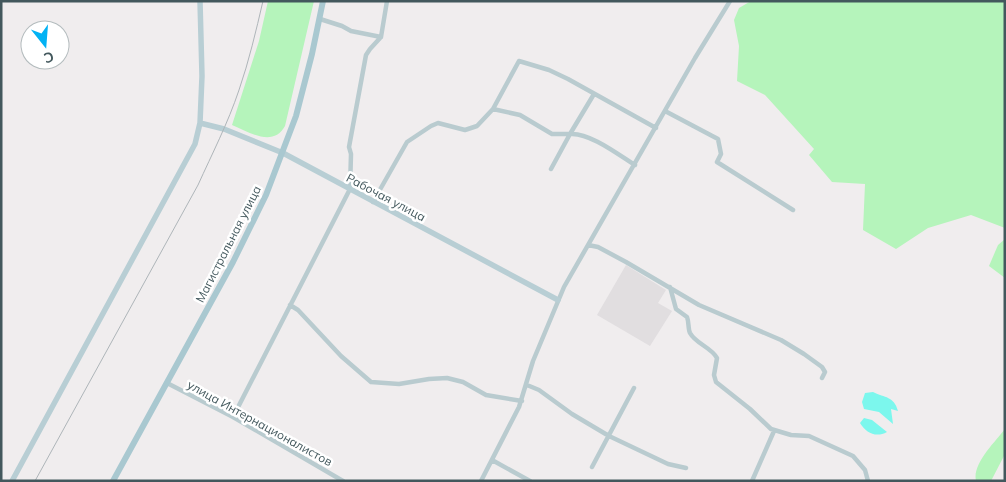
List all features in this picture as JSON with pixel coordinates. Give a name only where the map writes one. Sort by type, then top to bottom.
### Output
[{"type":"main road","points":[[12,481],[198,138],[202,62],[200,1]]},
{"type":"main road","name":"Магистральная улица","points":[[113,481],[237,255],[259,210],[283,153],[306,81],[323,1]]},
{"type":"main road","name":"Рабочая улица","points":[[200,123],[224,129],[283,153],[558,300]]},
{"type":"street","points":[[233,417],[350,189],[351,154],[349,147],[366,55],[382,37],[387,1]]},
{"type":"street","points":[[481,481],[522,401],[533,361],[558,300],[730,1]]},
{"type":"street","points":[[320,19],[351,31],[382,37]]},
{"type":"street","points":[[374,202],[407,142],[438,123],[458,129],[474,128],[483,122],[493,109],[519,61],[549,70],[656,128]]},
{"type":"street","points":[[551,169],[594,94]]},
{"type":"street","points":[[493,109],[520,115],[552,134],[578,134],[586,136],[635,165]]},
{"type":"street","points":[[665,112],[718,139],[720,154],[717,162],[793,210]]},
{"type":"street","points":[[588,245],[598,247],[700,305],[773,336],[804,354],[824,369],[826,372],[822,378]]},
{"type":"street","points":[[670,288],[676,309],[687,318],[690,333],[713,351],[717,358],[714,375],[716,382],[774,431],[791,436],[809,436],[853,456],[865,470],[868,481]]},
{"type":"street","points":[[290,305],[298,310],[351,367],[371,382],[399,384],[448,378],[464,382],[486,395],[522,401]]},
{"type":"street","name":"улица Интернационалистов","points":[[167,383],[233,417],[343,481]]},
{"type":"street","points":[[527,386],[539,390],[572,414],[609,436],[668,464],[686,468]]},
{"type":"street","points":[[592,467],[634,388]]},
{"type":"street","points":[[752,481],[774,431]]},
{"type":"street","points":[[492,460],[530,481]]},
{"type":"shaded area","points":[[626,265],[666,290],[658,303],[672,311],[650,346],[597,315]]},
{"type":"green space","points":[[268,1],[314,1],[285,126],[280,133],[267,137],[253,134],[232,125],[259,41]]},
{"type":"green space","points":[[751,1],[1005,1],[1005,228],[971,215],[928,228],[896,249],[863,230],[865,184],[832,182],[809,155],[814,149],[765,95],[737,81],[739,46],[734,20],[739,8]]},
{"type":"green space","points":[[1005,239],[1005,278],[989,266],[998,245]]},
{"type":"green space","points":[[1005,429],[1005,454],[991,481],[976,481],[977,468],[990,447]]},
{"type":"water","points":[[873,392],[888,398],[896,406],[898,411],[891,409],[893,424],[879,412],[864,409],[862,402],[865,393]]},
{"type":"water","points":[[864,418],[872,420],[887,432],[879,435],[868,432],[860,423]]},
{"type":"railway","points":[[35,481],[198,185],[235,102],[263,1]]}]
